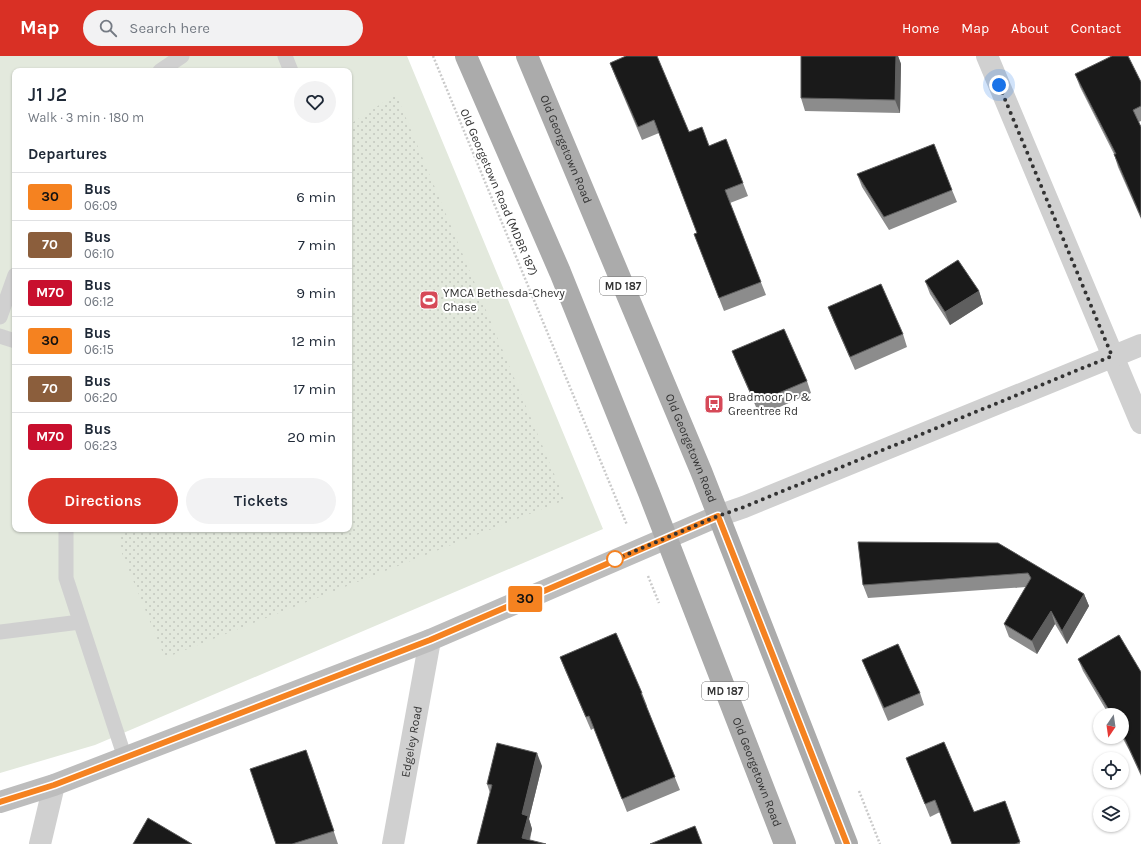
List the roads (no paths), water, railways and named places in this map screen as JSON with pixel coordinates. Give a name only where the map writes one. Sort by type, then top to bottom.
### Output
[{"type":"main road","name":"Old Georgetown Road","points":[[466,56],[560,272],[649,493],[784,844]]},
{"type":"main road","name":"Old Georgetown Road","points":[[527,56],[718,516],[847,844]]},
{"type":"street","points":[[987,56],[1141,423]]},
{"type":"street","points":[[0,802],[54,785],[430,640],[718,516],[744,507],[1141,345]]},
{"type":"street","name":"Edgeley Road","points":[[394,844],[430,640]]},
{"type":"street","points":[[40,844],[54,785]]},
{"type":"lane","points":[[164,68],[182,56]]},
{"type":"lane","points":[[285,56],[290,68]]},
{"type":"lane","points":[[0,317],[12,283]]},
{"type":"lane","points":[[0,336],[12,339]]},
{"type":"lane","points":[[66,532],[66,578],[125,758]]},
{"type":"lane","points":[[0,632],[80,622]]},
{"type":"place","name":"YMCA Bethesda-Chevy Chase","points":[[429,300]]},
{"type":"place","name":"Bradmoor Dr & Greentree Rd","points":[[714,404]]}]
